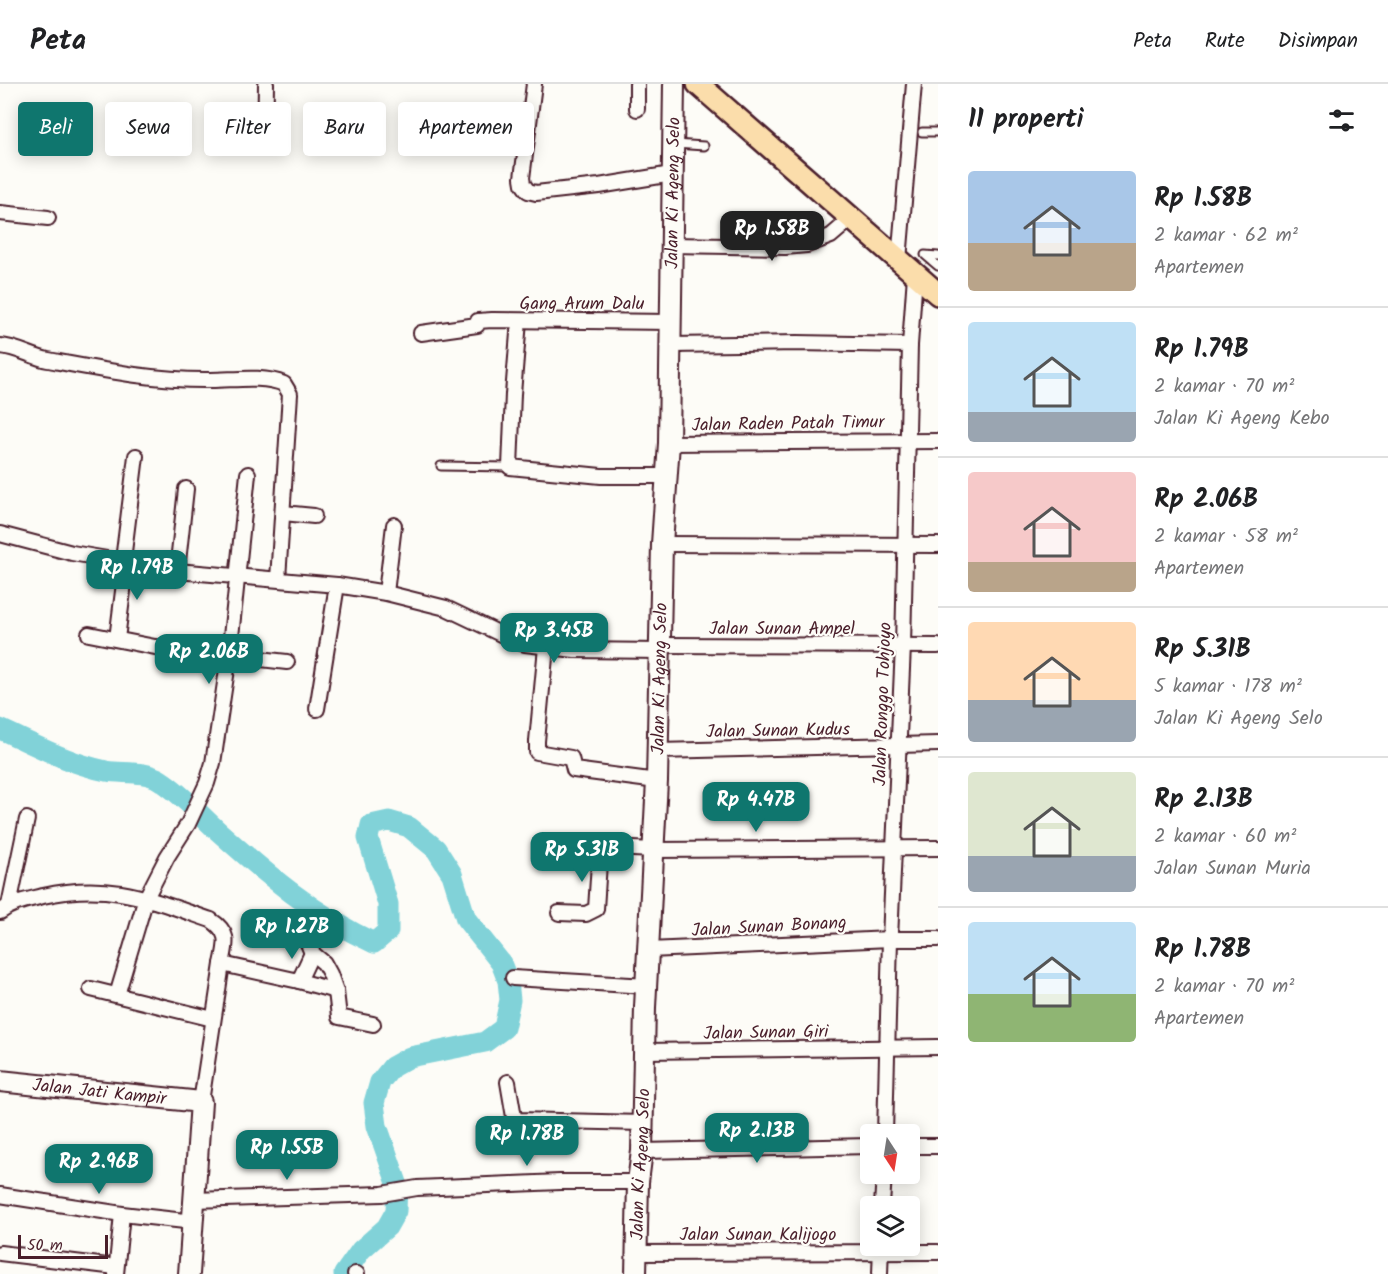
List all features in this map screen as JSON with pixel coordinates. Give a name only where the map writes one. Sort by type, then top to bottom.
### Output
[{"type":"main road","points":[[698,84],[938,294]]},
{"type":"street","points":[[266,84],[266,102]]},
{"type":"street","points":[[534,84],[522,178],[528,191],[536,193],[599,186],[672,174]]},
{"type":"street","points":[[637,84],[637,109]]},
{"type":"street","name":"Jalan Ki Ageng Selo","points":[[636,1274],[638,1182],[642,1151],[657,781],[662,544],[668,476],[674,84]]},
{"type":"street","points":[[899,260],[914,84]]},
{"type":"street","points":[[0,213],[48,219]]},
{"type":"street","points":[[671,245],[785,247],[807,245],[831,236],[852,218]]},
{"type":"street","name":"Jalan Ronggo Tohjoyo","points":[[885,1124],[890,939],[896,848],[903,646],[910,345],[915,275]]},
{"type":"street","name":"Gang Arum Dalu","points":[[421,333],[477,325],[478,321],[492,320],[671,322]]},
{"type":"street","points":[[519,321],[510,467],[601,476],[668,476]]},
{"type":"street","points":[[671,345],[797,343],[910,345]]},
{"type":"street","points":[[0,346],[44,359],[122,373],[185,380],[269,379],[284,384],[290,394],[278,579]]},
{"type":"street","name":"Jalan Raden Patah Timur","points":[[669,443],[938,441]]},
{"type":"street","points":[[117,639],[124,583],[123,560],[136,456]]},
{"type":"street","points":[[117,995],[146,898],[201,798],[213,764],[229,656],[248,474]]},
{"type":"street","points":[[177,571],[186,489]]},
{"type":"street","points":[[283,513],[314,516]]},
{"type":"street","points":[[386,593],[394,525]]},
{"type":"street","name":"Jalan Sunan Ampel","points":[[0,534],[72,553],[177,571],[337,585],[386,593],[446,608],[511,639],[546,647],[610,652],[661,648],[938,646]]},
{"type":"street","points":[[662,544],[938,545]]},
{"type":"street","points":[[317,709],[337,585]]},
{"type":"street","points":[[89,634],[155,647],[287,662]]},
{"type":"street","points":[[546,647],[537,752],[571,758],[574,770],[657,781]]},
{"type":"street","name":"Jalan Sunan Kudus","points":[[658,751],[938,744]]},
{"type":"street","points":[[4,909],[27,819]]},
{"type":"street","points":[[573,846],[653,850],[938,848]]},
{"type":"street","points":[[559,913],[586,914],[596,909],[600,847]]},
{"type":"street","points":[[4,909],[51,894],[82,889],[121,892],[211,920],[220,926],[225,934],[226,944],[201,1102],[189,1274]]},
{"type":"street","points":[[306,939],[312,954],[327,968],[336,992],[339,1017],[373,1024]]},
{"type":"street","name":"Jalan Sunan Bonang","points":[[649,950],[890,939],[938,939]]},
{"type":"street","points":[[299,981],[312,954]]},
{"type":"street","points":[[222,964],[299,981],[336,992]]},
{"type":"street","points":[[513,978],[648,986]]},
{"type":"street","points":[[91,989],[213,1019]]},
{"type":"street","name":"Jalan Sunan Giri","points":[[645,1051],[938,1047]]},
{"type":"street","name":"Jalan Jati Kampir","points":[[0,1081],[201,1102]]},
{"type":"street","points":[[508,1082],[515,1119],[643,1123]]},
{"type":"street","points":[[642,1151],[860,1146]]},
{"type":"street","points":[[920,1146],[938,1146]]},
{"type":"street","points":[[194,1200],[382,1194],[417,1188],[560,1182],[638,1182]]},
{"type":"street","points":[[0,1195],[122,1214],[194,1222]]},
{"type":"street","points":[[0,1253],[116,1270],[122,1214]]},
{"type":"street","name":"Jalan Sunan Kalijogo","points":[[636,1253],[860,1248]]},
{"type":"street","name":"Jalan Sunan Kalijogo","points":[[920,1251],[938,1252]]},
{"type":"street","points":[[880,1274],[881,1256]]},
{"type":"lane","points":[[922,132],[938,132]]},
{"type":"lane","points":[[672,144],[704,146]]},
{"type":"lane","points":[[938,256],[925,255],[938,266]]},
{"type":"lane","points":[[441,466],[510,467]]},
{"type":"waterway","points":[[0,729],[78,763],[106,771],[147,775],[160,780],[254,863],[292,893],[331,920],[374,943],[388,931],[388,904],[368,838],[371,825],[389,821],[409,827],[436,849],[452,874],[466,919],[501,963],[508,981],[510,1000],[504,1028],[485,1042],[410,1057],[392,1067],[380,1082],[374,1103],[377,1126],[397,1183],[396,1211],[387,1227],[361,1250],[344,1274]]}]
